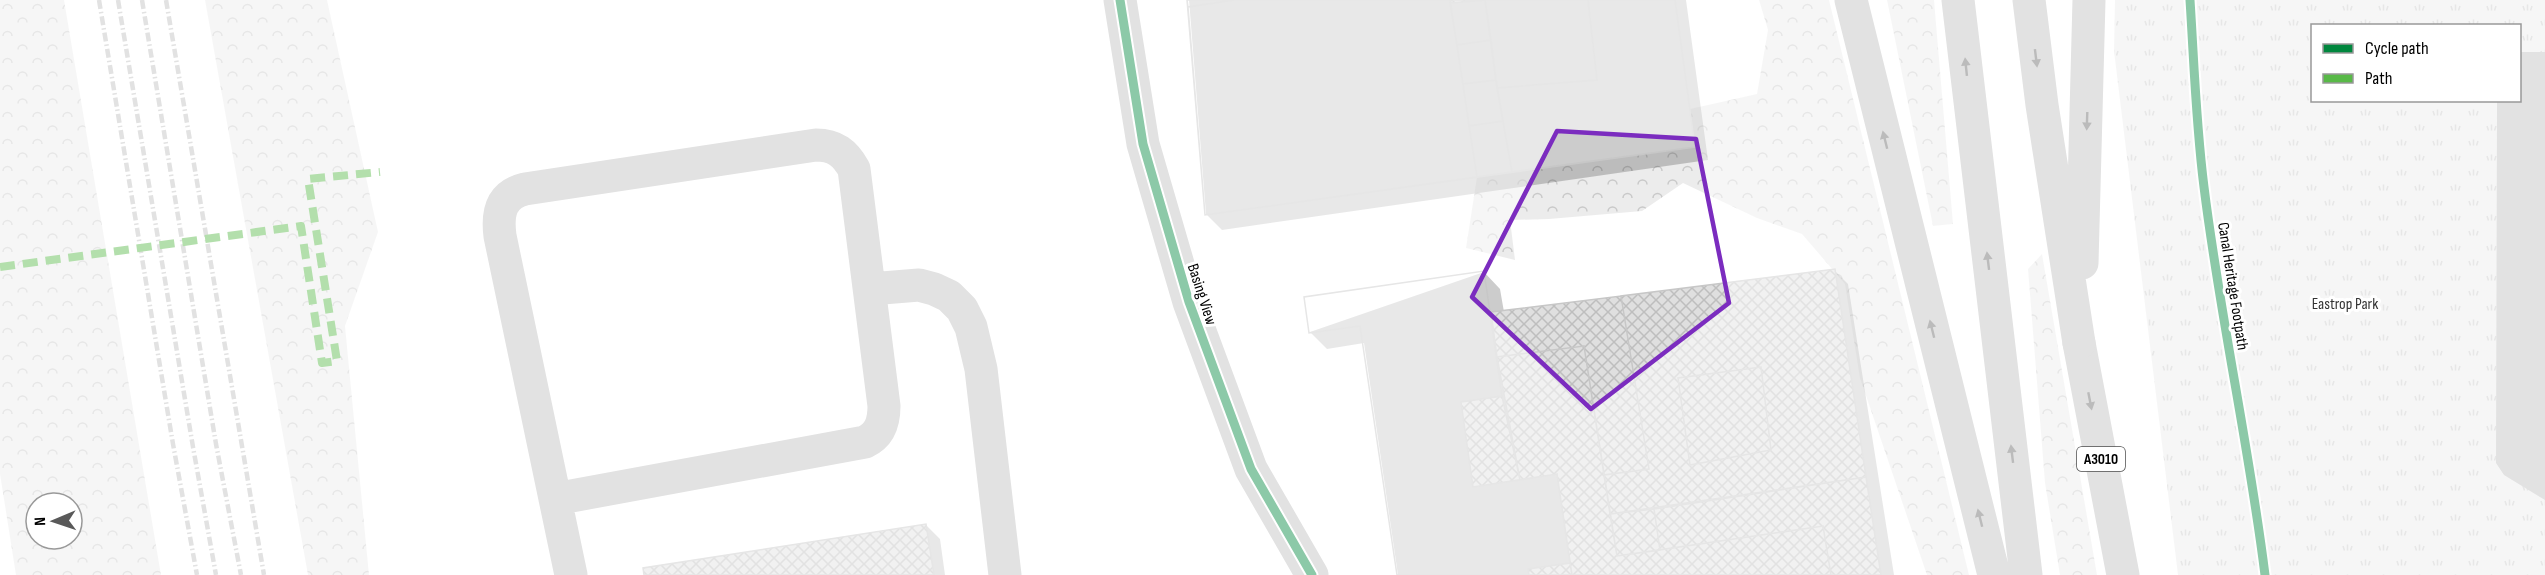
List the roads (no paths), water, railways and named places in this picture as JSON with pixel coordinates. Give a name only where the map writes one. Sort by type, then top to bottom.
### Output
[{"type":"main road","points":[[1851,0],[1994,575]]},
{"type":"main road","points":[[1958,0],[2026,575]]},
{"type":"main road","points":[[2029,0],[2042,105],[2079,343]]},
{"type":"main road","points":[[2079,343],[2089,0]]},
{"type":"main road","name":"Basing View","points":[[1118,1],[1143,144],[1189,302],[1251,469],[1311,575]]},
{"type":"main road","points":[[555,499],[872,438],[882,425],[884,414],[854,169],[843,153],[826,145],[537,187],[511,194],[502,205],[499,224],[555,499],[571,575]]},
{"type":"main road","points":[[870,289],[919,285],[934,289],[949,296],[962,309],[971,327],[981,369],[1005,575]]},
{"type":"main road","name":"A3010","points":[[2079,343],[2123,575]]},
{"type":"railway","points":[[99,0],[197,575]]},
{"type":"railway","points":[[118,0],[216,575]]},
{"type":"railway","points":[[142,0],[216,444],[241,575]]},
{"type":"railway","points":[[166,0],[264,575]]},
{"type":"park label","name":"Eastrop Park","points":[[2345,303]]}]
